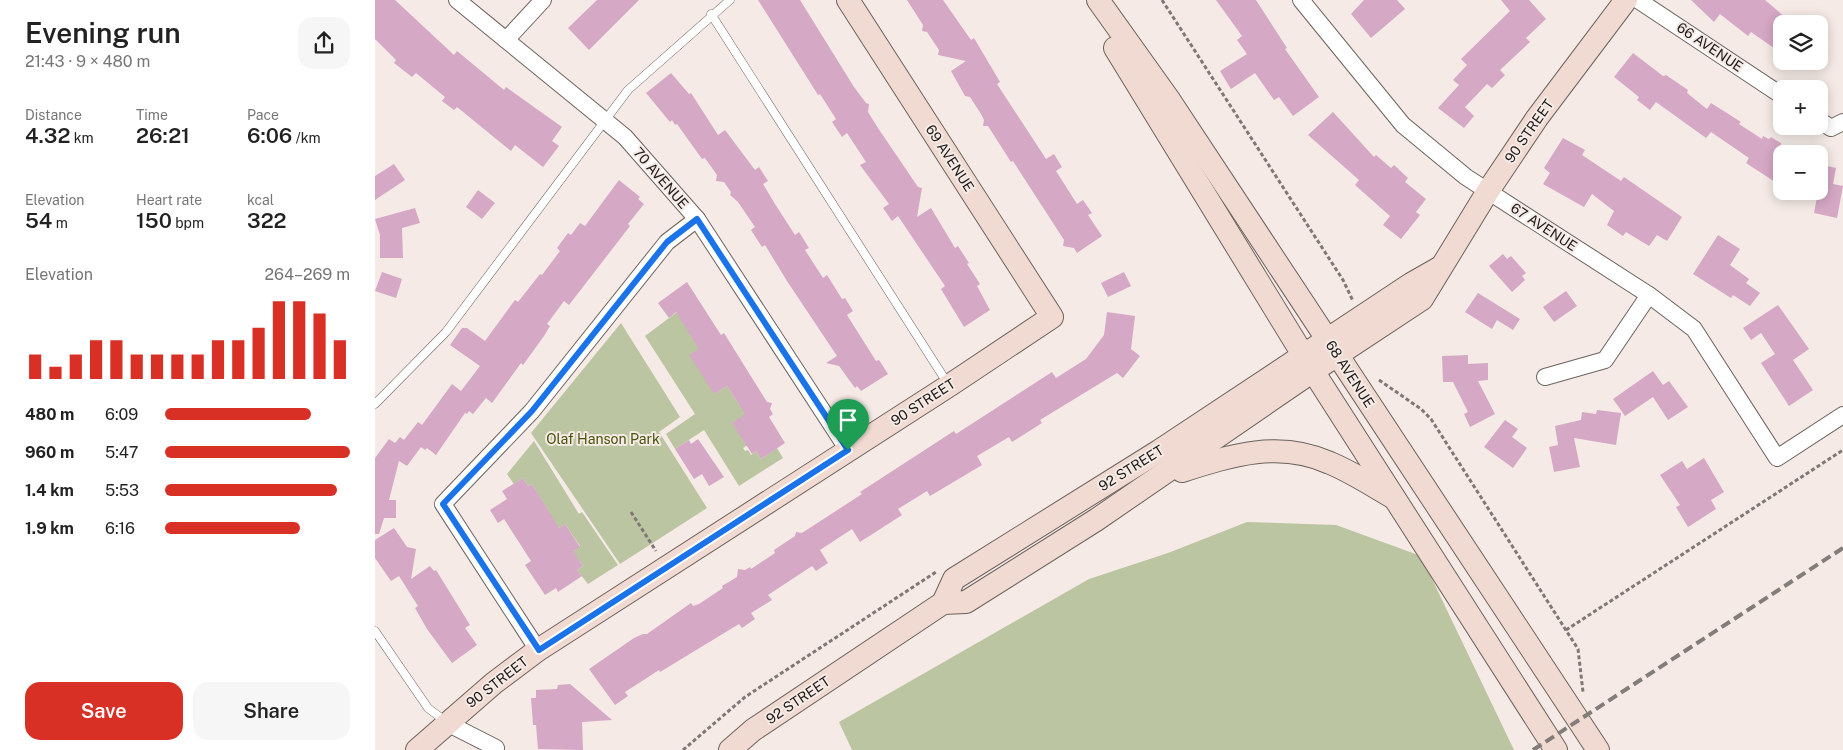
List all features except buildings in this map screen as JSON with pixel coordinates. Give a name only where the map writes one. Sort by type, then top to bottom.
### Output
[{"type":"main road","name":"69 AVENUE","points":[[848,0],[1052,317]]},
{"type":"main road","points":[[1086,0],[1308,364],[1555,750]]},
{"type":"main road","name":"68 AVENUE","points":[[1098,0],[1170,101],[1598,750]]},
{"type":"main road","name":"90 STREET","points":[[1333,348],[1423,299],[1488,191],[1537,118],[1626,0]]},
{"type":"main road","name":"90 STREET","points":[[417,750],[447,723],[539,650],[1052,317]]},
{"type":"main road","name":"92 STREET","points":[[943,603],[954,579],[1333,348]]},
{"type":"main road","name":"92 STREET","points":[[730,750],[753,730],[943,603],[966,602],[1159,478],[1308,364]]},
{"type":"main road","points":[[1159,478],[1233,455],[1258,451],[1287,450],[1330,462],[1395,498]]},
{"type":"street","name":"70 AVENUE","points":[[457,0],[625,137],[697,219],[848,450]]},
{"type":"street","points":[[506,40],[543,0]]},
{"type":"street","name":"66 AVENUE","points":[[1638,0],[1773,90]]},
{"type":"street","name":"67 AVENUE","points":[[1304,2],[1403,125],[1466,177],[1649,295],[1694,329],[1777,458],[1843,415]]},
{"type":"street","points":[[539,650],[443,504],[532,411],[667,242],[697,219]]},
{"type":"street","points":[[1545,377],[1605,360],[1649,295]]},
{"type":"street","points":[[447,723],[495,748]]},
{"type":"lane","points":[[375,404],[446,332],[628,90],[711,14],[729,0]]},
{"type":"lane","points":[[711,14],[949,385]]},
{"type":"lane","points":[[375,631],[427,708],[447,723]]},
{"type":"path","points":[[1162,0],[1343,280],[1355,304]]},
{"type":"path","points":[[1372,376],[1421,409],[1431,420],[1578,649],[1583,692],[1586,698]]},
{"type":"path","points":[[1566,630],[1843,450]]},
{"type":"path","points":[[631,512],[656,551]]},
{"type":"green space","points":[[677,312],[704,325],[714,394],[727,386],[742,409],[768,432],[743,448],[745,451],[748,450],[751,455],[756,451],[761,459],[777,448],[783,458],[739,486],[704,430],[675,449],[666,434],[695,414],[645,336]]},
{"type":"green space","name":"Olaf Hanson Park","points":[[621,323],[680,417],[659,432],[707,508],[620,564],[531,433]]},
{"type":"green space","points":[[534,441],[579,514],[582,512],[618,565],[588,584],[577,570],[583,566],[578,559],[568,555],[580,546],[565,524],[559,528],[556,525],[532,484],[528,486],[523,478],[514,484],[507,474]]},
{"type":"green space","points":[[1247,522],[1336,525],[1421,556],[1514,750],[852,750],[839,722],[1089,579],[1168,553]]},
{"type":"railway","points":[[1533,750],[1843,548]]},
{"type":"route","points":[[697,219],[848,450],[539,650],[443,504],[532,411],[667,242],[697,219]]}]
